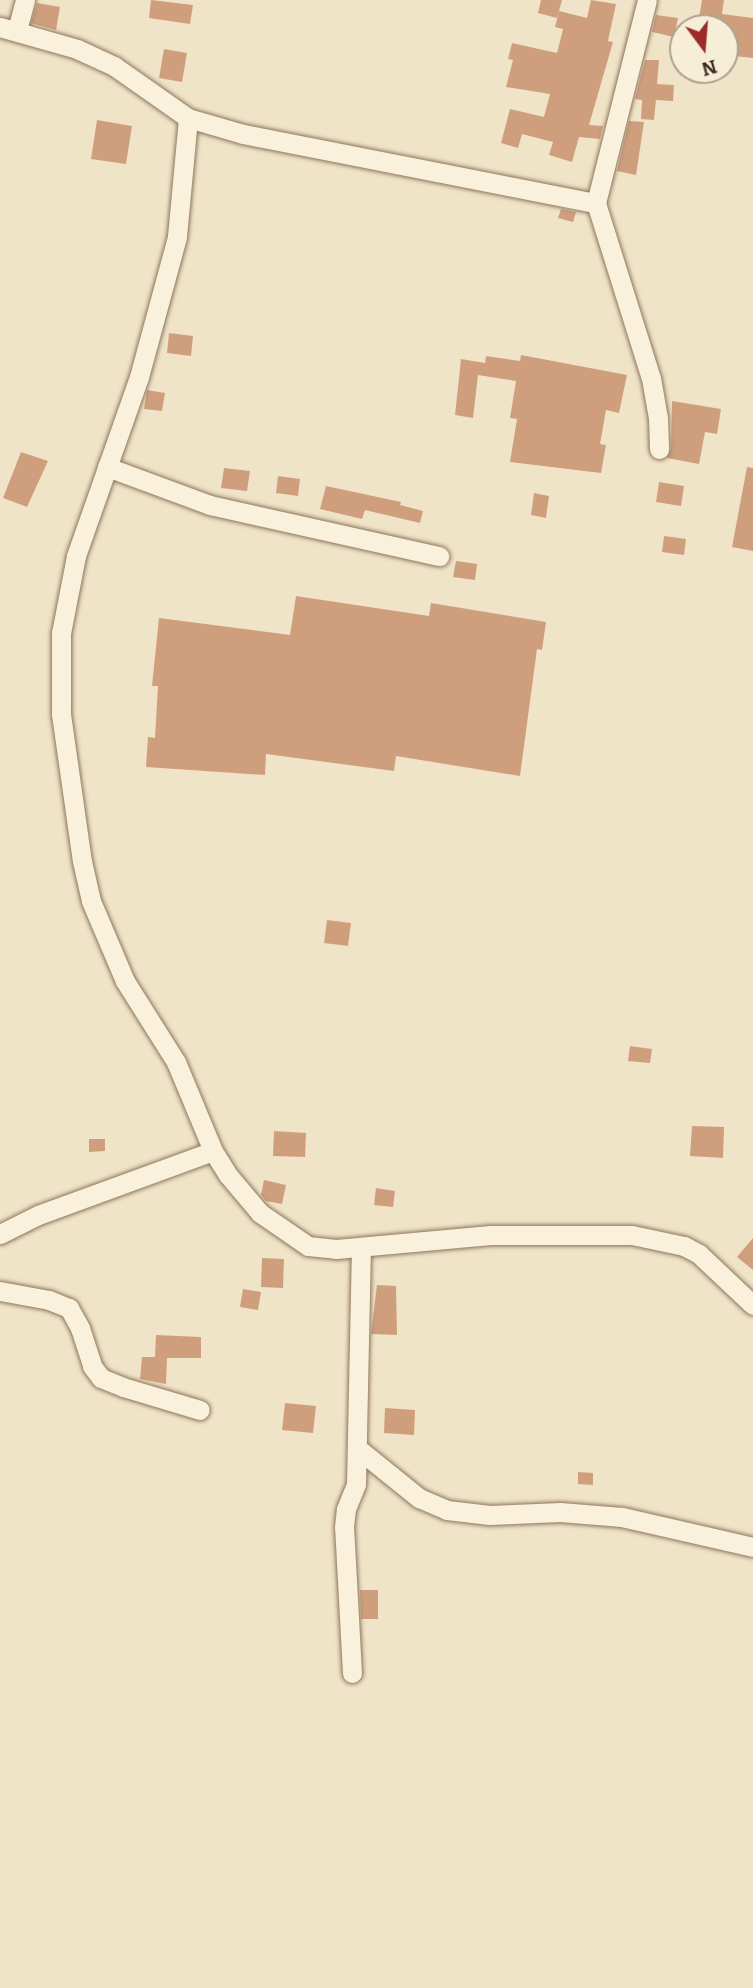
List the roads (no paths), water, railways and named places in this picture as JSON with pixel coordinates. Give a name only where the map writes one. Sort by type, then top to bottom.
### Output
[{"type":"street","points":[[25,0],[9,28],[78,49],[114,66],[188,118],[294,145],[596,203]]},
{"type":"street","points":[[647,0],[596,203],[651,378],[658,418],[659,449]]},
{"type":"street","points":[[188,118],[177,237],[139,377],[69,580],[61,633],[61,714],[82,861],[92,901],[125,981],[176,1062],[213,1151],[243,1195],[260,1213],[288,1235],[321,1249],[490,1235],[632,1235],[684,1246],[699,1254],[753,1305]]},
{"type":"street","points":[[107,467],[210,505],[439,556]]},
{"type":"street","points":[[0,1234],[38,1215],[213,1151]]},
{"type":"street","points":[[352,1673],[344,1527],[347,1503],[356,1488],[360,1247]]},
{"type":"street","points":[[0,1292],[49,1300],[69,1308],[80,1328],[92,1366],[101,1378],[200,1409]]},
{"type":"street","points":[[357,1448],[410,1492],[447,1510],[490,1515],[560,1512],[622,1517],[753,1548]]}]
